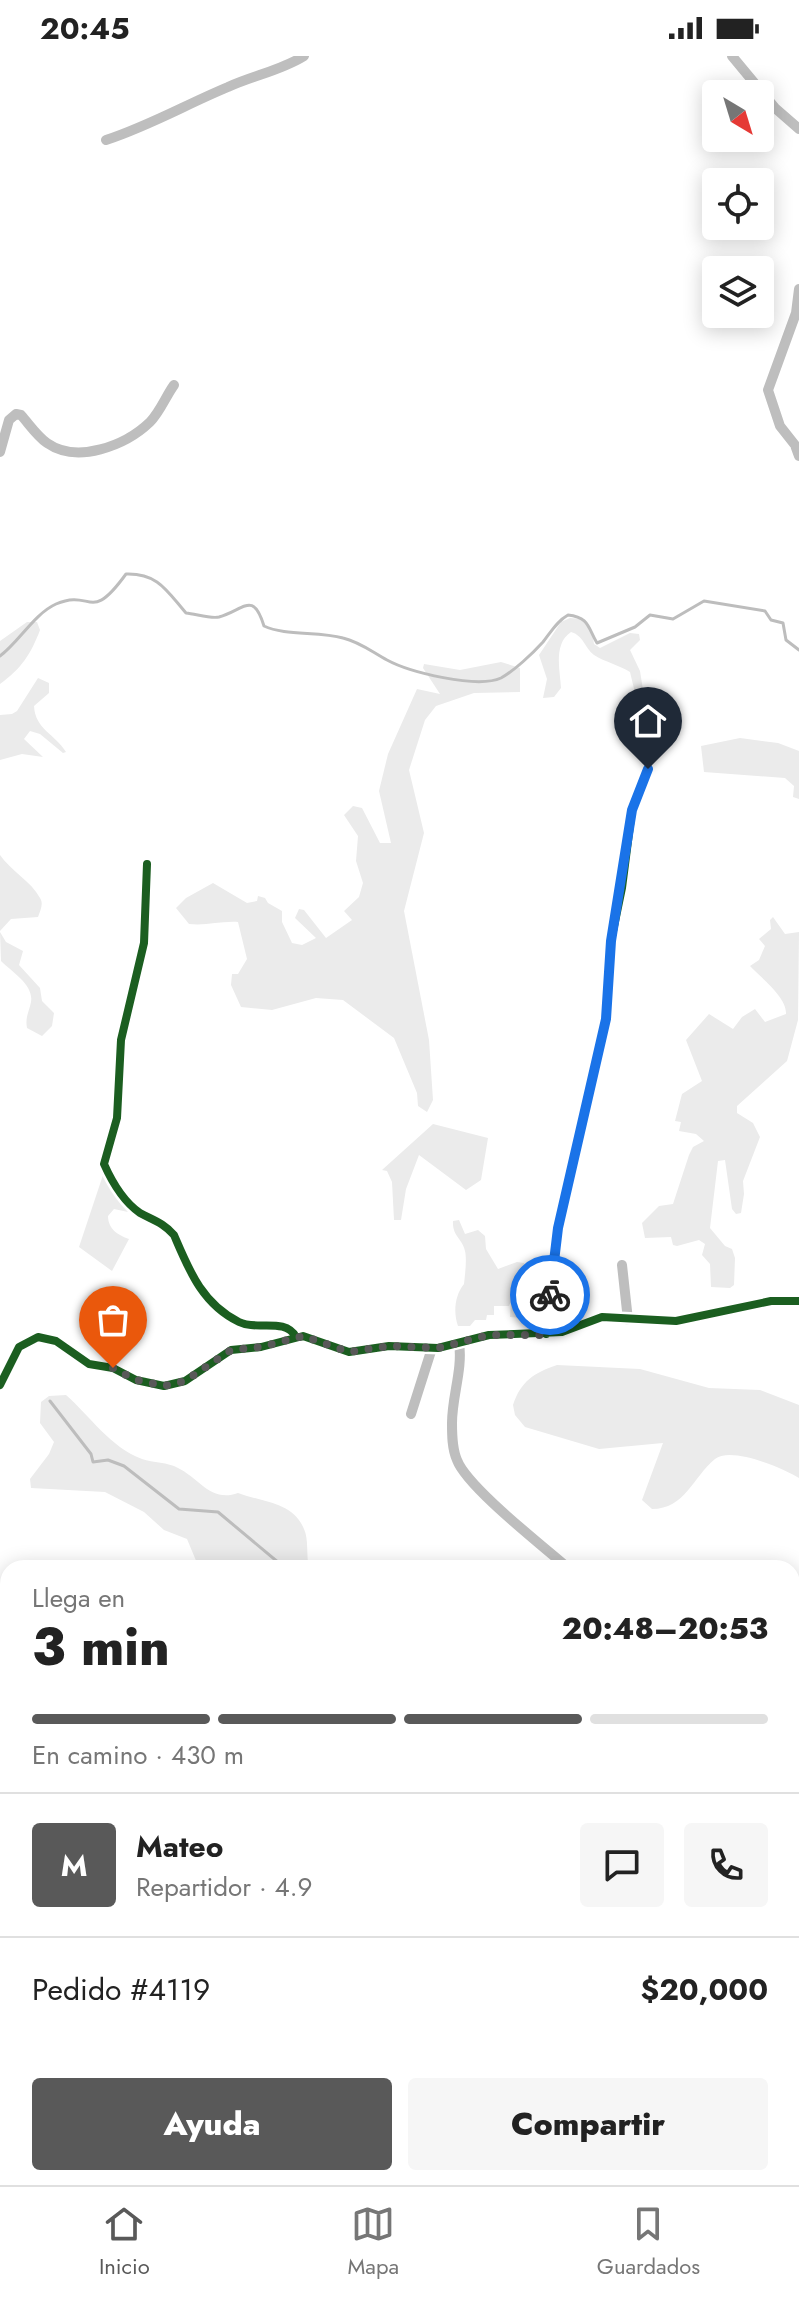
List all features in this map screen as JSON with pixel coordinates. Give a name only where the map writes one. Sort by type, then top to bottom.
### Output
[{"type":"street","points":[[106,140],[134,131],[231,85],[285,68],[304,56]]},
{"type":"street","points":[[732,56],[775,108],[799,129]]},
{"type":"street","points":[[799,289],[796,313],[768,390],[780,426],[799,456]]},
{"type":"street","points":[[0,452],[9,420],[16,414],[21,415],[43,440],[57,449],[80,453],[105,447],[151,421],[174,385]]},
{"type":"street","points":[[546,1334],[558,1228],[606,1019],[611,941],[632,810],[648,769]]},
{"type":"street","points":[[147,864],[147,920],[121,1040],[117,1118],[103,1160],[105,1167],[127,1201],[143,1214],[167,1226],[200,1291],[211,1302],[242,1323],[278,1325],[291,1330],[296,1337]]},
{"type":"street","points":[[622,1265],[628,1320]]},
{"type":"street","points":[[0,1385],[19,1347],[38,1337],[56,1341],[89,1364],[113,1368],[136,1380],[164,1386],[185,1381],[231,1350],[261,1347],[296,1337],[310,1336],[349,1352],[389,1346],[432,1348],[489,1335],[562,1332],[602,1317],[676,1321],[771,1301],[799,1301]]},
{"type":"street","points":[[459,1343],[461,1356],[452,1423],[455,1457],[469,1478],[559,1560]]},
{"type":"street","points":[[411,1414],[432,1348]]},
{"type":"shaded area","points":[[570,618],[582,619],[592,632],[594,644],[600,648],[630,633],[639,634],[640,640],[630,650],[640,671],[645,702],[636,697],[630,672],[594,655],[571,632],[565,637],[560,650],[561,688],[554,697],[543,698],[547,679],[539,655],[561,622]]},
{"type":"shaded area","points":[[27,622],[37,622],[40,630],[37,639],[20,667],[0,684],[0,641]]},
{"type":"shaded area","points":[[501,662],[520,668],[520,692],[474,693],[436,706],[425,720],[409,770],[424,833],[404,911],[429,1040],[433,1100],[427,1112],[418,1106],[417,1093],[394,1038],[343,1000],[316,998],[272,1010],[241,1007],[231,985],[232,974],[238,974],[247,959],[238,922],[189,924],[176,908],[186,898],[213,883],[247,903],[257,901],[258,896],[265,898],[282,911],[282,922],[292,943],[302,945],[316,938],[295,918],[299,909],[304,910],[326,938],[352,920],[344,911],[359,897],[363,883],[356,861],[358,836],[344,815],[353,806],[362,808],[380,843],[391,843],[379,791],[388,754],[417,689],[440,694],[423,668],[424,664],[460,670]]},
{"type":"shaded area","points":[[38,678],[49,683],[49,693],[34,706],[35,714],[66,752],[63,753],[40,734],[30,731],[24,739],[43,757],[22,754],[0,760],[0,715],[17,711]]},
{"type":"shaded area","points":[[740,738],[778,743],[799,751],[799,799],[793,797],[794,786],[785,778],[704,772],[701,746]]},
{"type":"shaded area","points":[[0,855],[32,886],[42,903],[38,917],[11,919],[0,931]]},
{"type":"shaded area","points":[[773,917],[785,934],[799,932],[798,1020],[787,1061],[737,1106],[737,1113],[753,1123],[760,1137],[743,1181],[741,1213],[736,1214],[732,1209],[725,1160],[718,1161],[710,1228],[725,1246],[732,1249],[735,1258],[734,1285],[730,1288],[711,1287],[710,1264],[702,1255],[705,1244],[699,1240],[677,1246],[673,1245],[671,1237],[645,1238],[642,1223],[659,1206],[673,1204],[689,1155],[693,1147],[704,1141],[696,1134],[679,1131],[681,1122],[675,1121],[682,1094],[702,1081],[686,1040],[709,1014],[733,1029],[742,1017],[755,1009],[765,1022],[786,1014],[778,995],[750,966],[759,960],[765,946],[759,939],[771,929],[770,920]]},
{"type":"shaded area","points":[[0,932],[6,942],[23,951],[19,965],[40,988],[42,1001],[54,1013],[52,1026],[42,1036],[27,1028],[31,996],[21,979],[1,961]]},
{"type":"shaded area","points":[[433,1124],[488,1138],[481,1180],[466,1190],[419,1155],[406,1189],[401,1220],[394,1220],[392,1182],[387,1171],[382,1170]]},
{"type":"shaded area","points":[[103,1175],[128,1212],[114,1209],[108,1216],[114,1231],[129,1239],[112,1271],[79,1247]]},
{"type":"shaded area","points":[[459,1220],[465,1234],[478,1230],[485,1236],[486,1249],[498,1269],[517,1262],[524,1263],[537,1280],[533,1303],[525,1303],[538,1304],[536,1319],[510,1317],[511,1301],[509,1306],[494,1306],[494,1315],[487,1315],[486,1320],[475,1320],[470,1326],[458,1326],[456,1304],[464,1284],[466,1263],[464,1247],[453,1226],[453,1221]]},
{"type":"shaded area","points":[[557,1365],[640,1369],[709,1388],[760,1390],[799,1405],[799,1478],[757,1460],[723,1456],[707,1466],[688,1491],[673,1504],[652,1509],[642,1500],[663,1443],[599,1449],[525,1427],[515,1415],[513,1405],[524,1384]]},
{"type":"shaded area","points":[[66,1395],[110,1439],[131,1454],[174,1466],[220,1495],[238,1493],[285,1508],[299,1520],[306,1533],[308,1560],[196,1560],[187,1539],[164,1530],[144,1512],[105,1492],[31,1488],[30,1479],[54,1442],[40,1423],[41,1402],[49,1396]]},
{"type":"waterway","points":[[0,656],[48,609],[68,600],[97,602],[105,598],[126,574],[154,580],[186,613],[216,617],[252,605],[264,626],[272,629],[343,638],[397,665],[426,674],[476,682],[501,678],[512,671],[568,615],[584,621],[597,643],[635,627],[650,615],[673,619],[704,601],[765,611],[771,620],[783,623],[786,640],[799,650]]},
{"type":"waterway","points":[[50,1401],[91,1454],[93,1462],[108,1460],[124,1466],[179,1509],[218,1512],[275,1560]]},
{"type":"cycle path","points":[[546,1334],[558,1228],[606,1019],[611,941],[622,888],[632,810],[648,769]]},
{"type":"cycle path","points":[[147,864],[144,943],[121,1040],[117,1118],[104,1164],[129,1203],[174,1235],[191,1273],[215,1306],[239,1322],[285,1327],[296,1337]]},
{"type":"cycle path","points":[[0,1385],[19,1347],[38,1337],[56,1341],[89,1364],[113,1368],[136,1380],[164,1386],[185,1381],[231,1350],[261,1347],[303,1336],[349,1352],[389,1346],[438,1348],[489,1335],[562,1332],[602,1317],[676,1321],[771,1301],[799,1301]]},
{"type":"way so far","points":[[113,1368],[136,1380],[164,1386],[185,1381],[231,1350],[261,1347],[303,1336],[349,1352],[389,1346],[438,1348],[467,1338],[489,1335],[546,1334],[550,1295]]},
{"type":"route","points":[[550,1295],[558,1228],[606,1019],[611,941],[622,888],[632,810],[648,769]]}]
